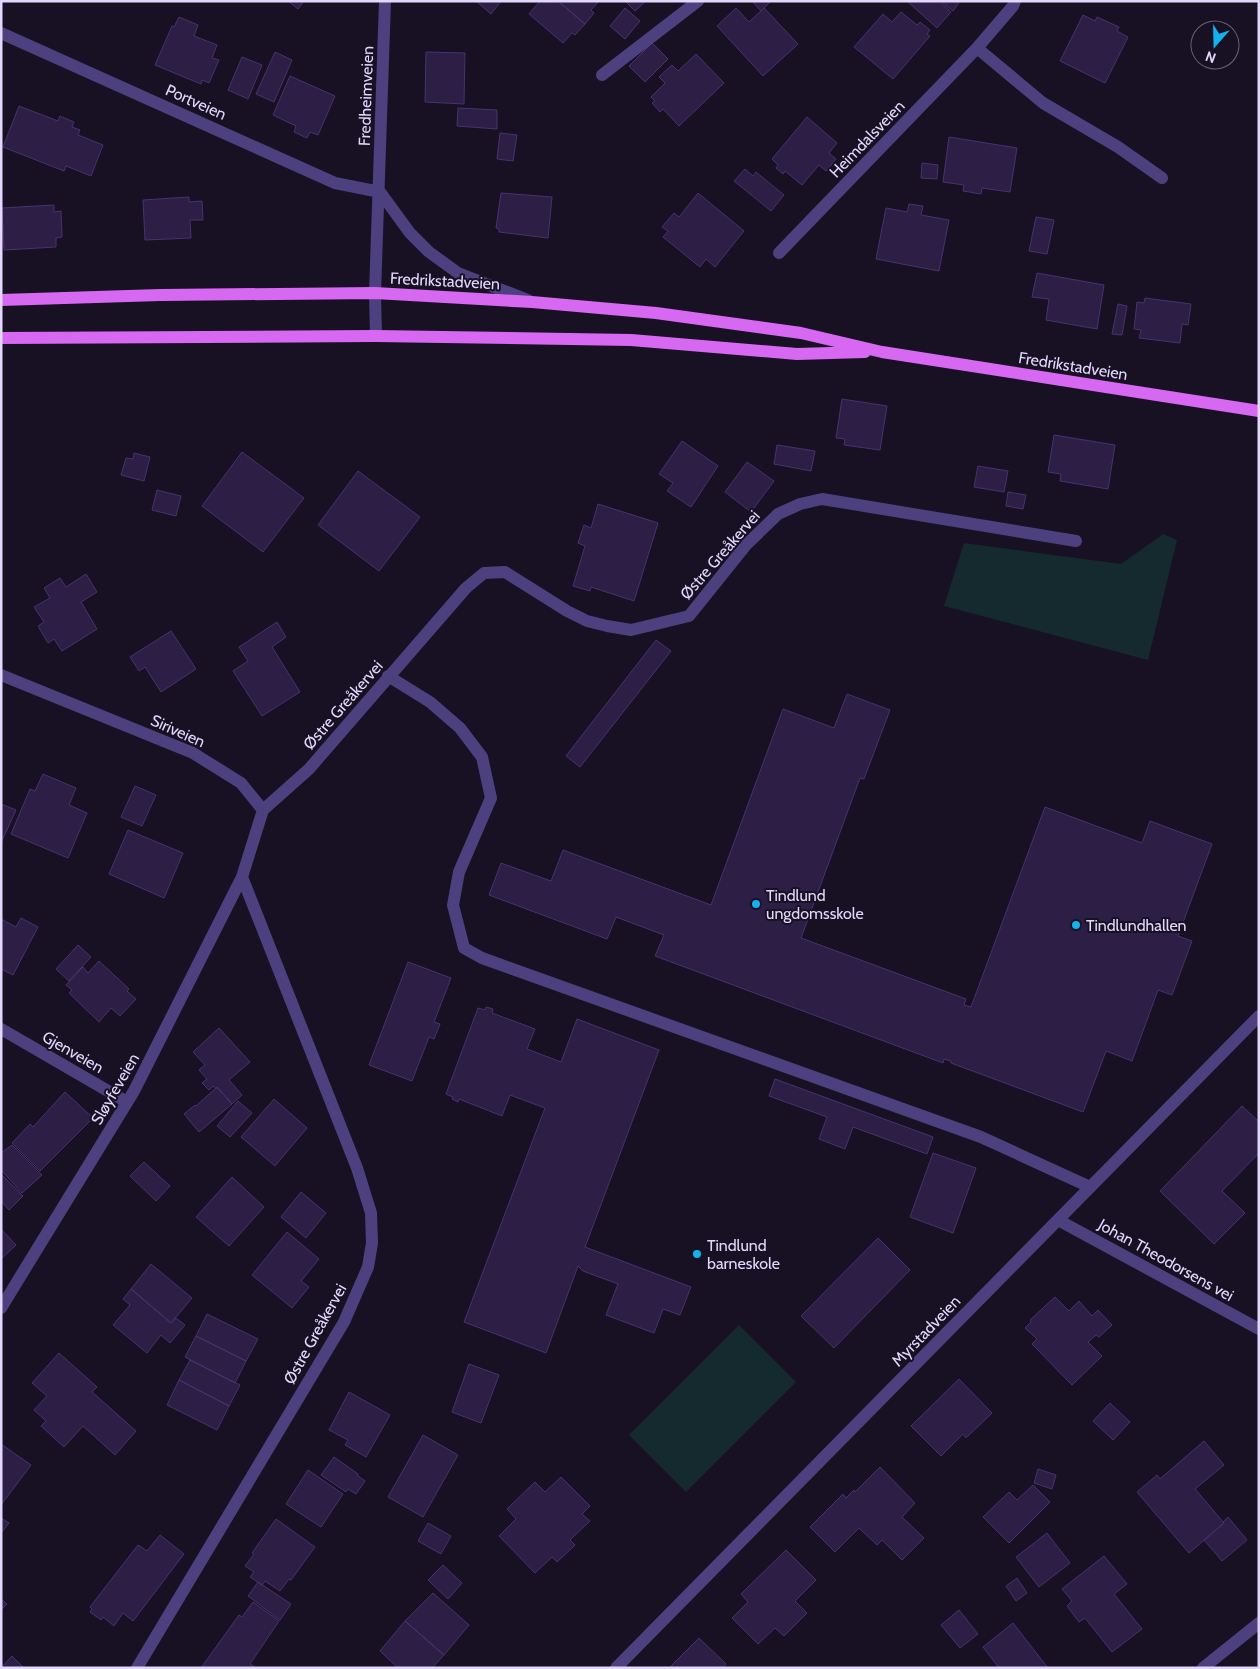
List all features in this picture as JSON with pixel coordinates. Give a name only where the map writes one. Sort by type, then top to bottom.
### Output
[{"type":"main road","name":"Fredrikstadveien","points":[[1,300],[160,295],[375,293],[532,302],[656,313],[802,333],[882,352],[1259,411]]},
{"type":"main road","name":"Fredrikstadveien","points":[[1,338],[376,336],[631,340],[796,354],[882,352]]},
{"type":"street","name":"Fredheimveien","points":[[376,336],[375,293],[380,192],[385,1]]},
{"type":"street","points":[[602,75],[698,1]]},
{"type":"street","name":"Heimdalsveien","points":[[779,253],[977,48],[1013,6],[1015,1]]},
{"type":"street","name":"Portveien","points":[[1,33],[335,183],[380,192]]},
{"type":"street","points":[[977,48],[1043,103],[1118,148],[1162,178]]},
{"type":"street","points":[[380,192],[410,233],[429,252],[458,272],[532,302]]},
{"type":"street","name":"Østre Greåkervei","points":[[262,810],[309,769],[466,588],[484,573],[506,572],[567,611],[587,621],[631,630],[689,616],[746,545],[778,514],[800,504],[822,499],[1076,541]]},
{"type":"street","name":"Siriveien","points":[[1,675],[193,753],[241,783],[262,810]]},
{"type":"street","points":[[388,676],[438,708],[460,728],[482,757],[491,798],[459,872],[453,905],[464,948],[482,958],[982,1137],[1090,1187]]},
{"type":"street","points":[[242,877],[262,810]]},
{"type":"street","name":"Østre Greåkervei","points":[[140,1667],[243,1489],[344,1322],[368,1267],[371,1213],[357,1168],[242,877]]},
{"type":"street","name":"Sløyfeveien","points":[[1,1308],[128,1102],[242,877]]},
{"type":"street","name":"Myrstadveien","points":[[616,1668],[1259,1016]]},
{"type":"street","name":"Gjenveien","points":[[1,1029],[128,1102]]},
{"type":"street","name":"Johan Theodorsens vei","points":[[1058,1220],[1259,1329]]},
{"type":"street","points":[[1203,1668],[1259,1623]]},
{"type":"green space","points":[[1163,534],[1177,540],[1148,660],[944,606],[964,543],[1121,564]]},
{"type":"green space","points":[[739,1325],[796,1382],[686,1492],[629,1435]]},
{"type":"building","points":[[288,1],[304,1],[298,9]]},
{"type":"building","points":[[476,1],[501,1],[491,14]]},
{"type":"building","points":[[540,1],[558,1],[585,24],[575,35],[572,33],[563,43],[529,14]]},
{"type":"building","points":[[558,1],[599,1],[591,10],[594,13],[585,24]]},
{"type":"building","points":[[625,1],[646,1],[635,11]]},
{"type":"building","points":[[752,1],[771,1],[761,11]]},
{"type":"building","points":[[909,1],[939,1],[951,12],[937,28]]},
{"type":"building","points":[[941,1],[960,1],[953,11]]},
{"type":"building","points":[[625,8],[640,21],[625,39],[610,26]]},
{"type":"building","points":[[736,8],[749,22],[764,8],[798,44],[763,76],[717,26]]},
{"type":"building","points":[[901,12],[917,25],[920,22],[930,30],[927,34],[930,36],[893,79],[854,47],[883,14],[892,22]]},
{"type":"building","points":[[1083,15],[1095,21],[1097,17],[1119,27],[1117,31],[1128,37],[1105,83],[1060,61]]},
{"type":"building","points":[[179,17],[198,25],[194,36],[217,45],[212,58],[219,60],[209,83],[202,80],[201,84],[155,65],[172,26],[174,27]]},
{"type":"building","points":[[652,43],[668,59],[645,82],[629,66]]},
{"type":"building","points":[[275,52],[292,60],[274,102],[256,94]]},
{"type":"building","points":[[426,52],[465,53],[464,104],[425,102]]},
{"type":"building","points":[[696,54],[724,83],[679,126],[663,109],[660,112],[652,103],[655,101],[651,97],[665,83],[659,77],[672,65],[678,71]]},
{"type":"building","points":[[242,57],[262,65],[248,99],[228,90]]},
{"type":"building","points":[[290,76],[335,96],[318,135],[310,132],[307,138],[294,132],[296,126],[273,115]]},
{"type":"building","points":[[19,106],[58,121],[60,116],[74,122],[72,127],[80,130],[78,135],[103,145],[91,176],[66,166],[64,171],[3,147]]},
{"type":"building","points":[[458,108],[497,110],[497,129],[457,126]]},
{"type":"building","points":[[807,117],[837,143],[829,153],[836,159],[826,171],[819,165],[802,185],[785,171],[783,174],[776,168],[778,165],[772,159]]},
{"type":"building","points":[[500,133],[517,135],[513,161],[497,159]]},
{"type":"building","points":[[949,137],[1017,148],[1010,192],[982,188],[981,194],[963,191],[964,185],[943,182]]},
{"type":"building","points":[[922,163],[938,165],[937,179],[921,178]]},
{"type":"building","points":[[745,169],[753,176],[756,172],[784,195],[771,211],[734,181]]},
{"type":"building","points":[[501,193],[552,197],[548,238],[499,232],[499,229],[496,228]]},
{"type":"building","points":[[698,193],[744,231],[715,267],[706,259],[700,267],[663,237],[668,231],[662,227],[674,213],[679,217]]},
{"type":"building","points":[[189,197],[189,202],[202,201],[203,220],[190,220],[191,238],[145,240],[143,200]]},
{"type":"building","points":[[909,204],[923,206],[921,215],[949,220],[939,271],[876,259],[886,208],[907,212]]},
{"type":"building","points":[[54,205],[54,212],[61,211],[62,237],[56,238],[56,247],[4,250],[2,208]]},
{"type":"building","points":[[1036,217],[1054,220],[1047,254],[1029,251]]},
{"type":"building","points":[[1037,273],[1104,285],[1097,329],[1046,320],[1049,299],[1032,297]]},
{"type":"building","points":[[1145,298],[1191,304],[1188,325],[1182,324],[1180,343],[1139,338],[1141,330],[1134,329],[1137,302],[1144,303]]},
{"type":"building","points":[[1118,304],[1127,306],[1122,335],[1112,334]]},
{"type":"building","points":[[842,399],[887,406],[880,450],[844,445],[845,439],[836,438]]},
{"type":"building","points":[[1054,435],[1115,445],[1108,489],[1060,481],[1061,474],[1048,472]]},
{"type":"building","points":[[682,441],[718,466],[691,507],[667,491],[673,483],[659,474]]},
{"type":"building","points":[[777,445],[815,451],[811,471],[774,464]]},
{"type":"building","points":[[242,452],[304,498],[263,552],[202,506]]},
{"type":"building","points":[[134,453],[150,457],[144,481],[121,475],[126,458],[133,459]]},
{"type":"building","points":[[747,462],[774,481],[751,512],[725,492]]},
{"type":"building","points":[[978,466],[1008,471],[1004,492],[974,487]]},
{"type":"building","points":[[358,471],[420,517],[379,571],[318,525]]},
{"type":"building","points":[[157,490],[181,496],[176,516],[152,510]]},
{"type":"building","points":[[1008,492],[1026,495],[1023,509],[1006,506]]},
{"type":"building","points":[[598,504],[658,523],[634,601],[591,587],[590,591],[573,586],[585,546],[578,543],[584,525],[591,528]]},
{"type":"building","points":[[86,574],[97,592],[81,602],[97,629],[62,651],[54,639],[48,643],[38,626],[44,622],[34,607],[50,598],[44,588],[60,578],[66,587]]},
{"type":"building","points":[[277,622],[286,637],[272,647],[300,692],[262,716],[233,671],[248,661],[239,647]]},
{"type":"building","points":[[171,631],[196,669],[161,692],[145,667],[139,671],[130,657]]},
{"type":"building","points":[[656,640],[671,651],[580,767],[566,756]]},
{"type":"building","points":[[847,694],[890,710],[864,779],[860,778],[801,938],[966,999],[964,1005],[971,1007],[1045,807],[1142,843],[1150,821],[1212,844],[1178,936],[1192,941],[1172,995],[1158,990],[1132,1061],[1106,1051],[1083,1112],[951,1063],[951,1061],[944,1059],[943,1063],[655,956],[664,935],[616,917],[607,939],[489,895],[501,863],[551,881],[563,850],[711,905],[783,709],[834,728]]},
{"type":"building","points":[[43,774],[76,788],[69,805],[87,813],[68,858],[11,834],[30,789],[35,791]]},
{"type":"building","points":[[135,786],[156,795],[142,826],[121,817]]},
{"type":"building","points":[[1,804],[16,810],[1,843]]},
{"type":"building","points":[[128,830],[183,853],[164,898],[109,874]]},
{"type":"building","points":[[21,918],[38,927],[13,975],[1,969],[1,919],[16,927]]},
{"type":"building","points":[[78,945],[91,957],[69,981],[56,969]]},
{"type":"building","points":[[99,961],[129,989],[127,991],[136,999],[120,1016],[111,1008],[99,1022],[69,993],[72,990],[66,985],[83,967],[88,973]]},
{"type":"building","points":[[408,962],[451,978],[434,1022],[440,1024],[434,1039],[429,1037],[412,1081],[369,1065]]},
{"type":"building","points":[[486,1007],[493,1009],[492,1013],[535,1029],[527,1049],[561,1062],[577,1019],[659,1050],[585,1247],[691,1287],[680,1315],[663,1309],[654,1333],[606,1315],[618,1284],[583,1271],[578,1266],[546,1353],[464,1322],[545,1108],[510,1095],[502,1116],[459,1099],[458,1102],[446,1094],[478,1008],[485,1010]]},
{"type":"building","points":[[219,1028],[250,1062],[229,1080],[242,1095],[232,1104],[217,1087],[216,1089],[213,1086],[209,1090],[202,1083],[207,1079],[199,1070],[205,1065],[193,1052]]},
{"type":"building","points":[[775,1079],[933,1137],[927,1154],[853,1127],[845,1149],[819,1139],[827,1117],[769,1096]]},
{"type":"building","points":[[217,1087],[232,1104],[199,1132],[184,1114]]},
{"type":"building","points":[[65,1092],[93,1118],[40,1171],[12,1143],[30,1124],[33,1127]]},
{"type":"building","points":[[274,1099],[307,1128],[275,1166],[241,1137]]},
{"type":"building","points":[[238,1101],[252,1113],[230,1137],[217,1126]]},
{"type":"building","points":[[1242,1106],[1259,1122],[1259,1153],[1222,1191],[1245,1213],[1214,1244],[1160,1191]]},
{"type":"building","points":[[12,1145],[42,1175],[22,1193],[1,1170],[1,1153]]},
{"type":"building","points":[[933,1153],[976,1168],[953,1233],[910,1217]]},
{"type":"building","points":[[144,1162],[170,1186],[156,1201],[130,1176]]},
{"type":"building","points":[[1,1174],[23,1196],[9,1210],[1,1201]]},
{"type":"building","points":[[232,1177],[264,1207],[229,1246],[196,1217]]},
{"type":"building","points":[[301,1192],[326,1213],[306,1238],[281,1217]]},
{"type":"building","points":[[1,1229],[16,1245],[1,1259]]},
{"type":"building","points":[[287,1232],[319,1259],[301,1281],[309,1287],[292,1308],[252,1275]]},
{"type":"building","points":[[878,1238],[910,1270],[834,1348],[801,1316]]},
{"type":"building","points":[[151,1264],[192,1298],[171,1323],[131,1289]]},
{"type":"building","points":[[131,1289],[171,1323],[176,1318],[185,1325],[170,1343],[161,1335],[147,1353],[113,1325],[130,1305],[123,1299]]},
{"type":"building","points":[[1055,1297],[1069,1311],[1079,1301],[1092,1316],[1098,1310],[1112,1325],[1099,1337],[1096,1335],[1088,1342],[1102,1356],[1072,1385],[1032,1344],[1037,1339],[1025,1328],[1031,1322],[1030,1320]]},
{"type":"building","points":[[207,1314],[258,1339],[246,1361],[196,1336]]},
{"type":"building","points":[[196,1336],[246,1361],[235,1383],[185,1357]]},
{"type":"building","points":[[59,1353],[97,1387],[92,1392],[136,1431],[115,1455],[83,1426],[64,1447],[41,1426],[46,1421],[34,1410],[47,1396],[32,1383]]},
{"type":"building","points":[[190,1360],[240,1385],[229,1406],[179,1380]]},
{"type":"building","points":[[469,1364],[499,1375],[481,1423],[452,1412]]},
{"type":"building","points":[[959,1379],[992,1413],[966,1438],[963,1434],[941,1456],[911,1426]]},
{"type":"building","points":[[179,1380],[229,1406],[217,1430],[167,1405]]},
{"type":"building","points":[[349,1392],[390,1415],[366,1457],[345,1445],[348,1440],[329,1430]]},
{"type":"building","points":[[1110,1403],[1130,1422],[1113,1440],[1093,1421]]},
{"type":"building","points":[[423,1435],[458,1455],[423,1517],[388,1497]]},
{"type":"building","points":[[1204,1441],[1224,1465],[1195,1489],[1224,1523],[1189,1553],[1137,1492],[1157,1475],[1160,1479]]},
{"type":"building","points":[[1,1444],[31,1465],[1,1505]]},
{"type":"building","points":[[334,1457],[365,1481],[356,1494],[348,1489],[346,1492],[321,1475]]},
{"type":"building","points":[[880,1467],[915,1503],[902,1517],[924,1538],[902,1560],[882,1540],[877,1545],[859,1528],[835,1552],[810,1527],[843,1494],[846,1498],[854,1490],[855,1492]]},
{"type":"building","points":[[1038,1469],[1056,1475],[1052,1489],[1034,1483]]},
{"type":"building","points":[[308,1470],[343,1494],[321,1527],[286,1504]]},
{"type":"building","points":[[561,1477],[590,1506],[582,1514],[590,1521],[570,1540],[575,1545],[557,1562],[552,1557],[535,1573],[499,1536],[516,1519],[507,1509],[535,1482],[545,1492]]},
{"type":"building","points":[[1033,1485],[1050,1502],[1009,1543],[983,1517],[1009,1492],[1017,1500]]},
{"type":"building","points":[[1228,1517],[1247,1540],[1222,1561],[1204,1540],[1224,1523]]},
{"type":"building","points":[[1,1518],[9,1523],[1,1533]]},
{"type":"building","points":[[276,1519],[315,1547],[291,1580],[289,1579],[280,1591],[265,1581],[262,1585],[250,1577],[254,1572],[245,1566]]},
{"type":"building","points":[[428,1523],[451,1536],[441,1554],[418,1541]]},
{"type":"building","points":[[1047,1533],[1070,1563],[1039,1587],[1016,1557]]},
{"type":"building","points":[[160,1535],[184,1554],[133,1621],[123,1613],[114,1626],[103,1617],[101,1620],[90,1612],[92,1609],[90,1607],[138,1545],[147,1551]]},
{"type":"building","points":[[786,1550],[816,1580],[795,1601],[807,1613],[784,1636],[775,1628],[758,1644],[732,1618],[748,1602],[741,1594]]},
{"type":"building","points":[[1104,1556],[1127,1584],[1114,1594],[1142,1629],[1112,1652],[1085,1618],[1079,1622],[1067,1606],[1072,1601],[1062,1589]]},
{"type":"building","points":[[443,1565],[462,1583],[448,1599],[428,1580]]},
{"type":"building","points":[[1017,1578],[1027,1593],[1016,1601],[1006,1586]]},
{"type":"building","points":[[258,1582],[291,1604],[280,1620],[248,1596]]},
{"type":"building","points":[[433,1593],[469,1625],[444,1655],[405,1621]]},
{"type":"building","points":[[1,1599],[7,1604],[1,1610]]},
{"type":"building","points":[[253,1602],[279,1621],[250,1664],[256,1668],[201,1668],[239,1615],[242,1617]]},
{"type":"building","points":[[959,1610],[978,1634],[960,1648],[941,1625]]},
{"type":"building","points":[[405,1621],[444,1655],[432,1668],[398,1668],[380,1651]]},
{"type":"building","points":[[1013,1623],[1048,1668],[999,1668],[983,1647]]},
{"type":"building","points":[[699,1638],[726,1664],[725,1668],[669,1668]]},
{"type":"building","points":[[12,1656],[24,1668],[1,1668]]},
{"type":"place","name":"Tindlund ungdomsskole","points":[[756,904]]},
{"type":"place","name":"Tindlundhallen","points":[[1076,925]]},
{"type":"place","name":"Tindlund barneskole","points":[[697,1254]]}]
